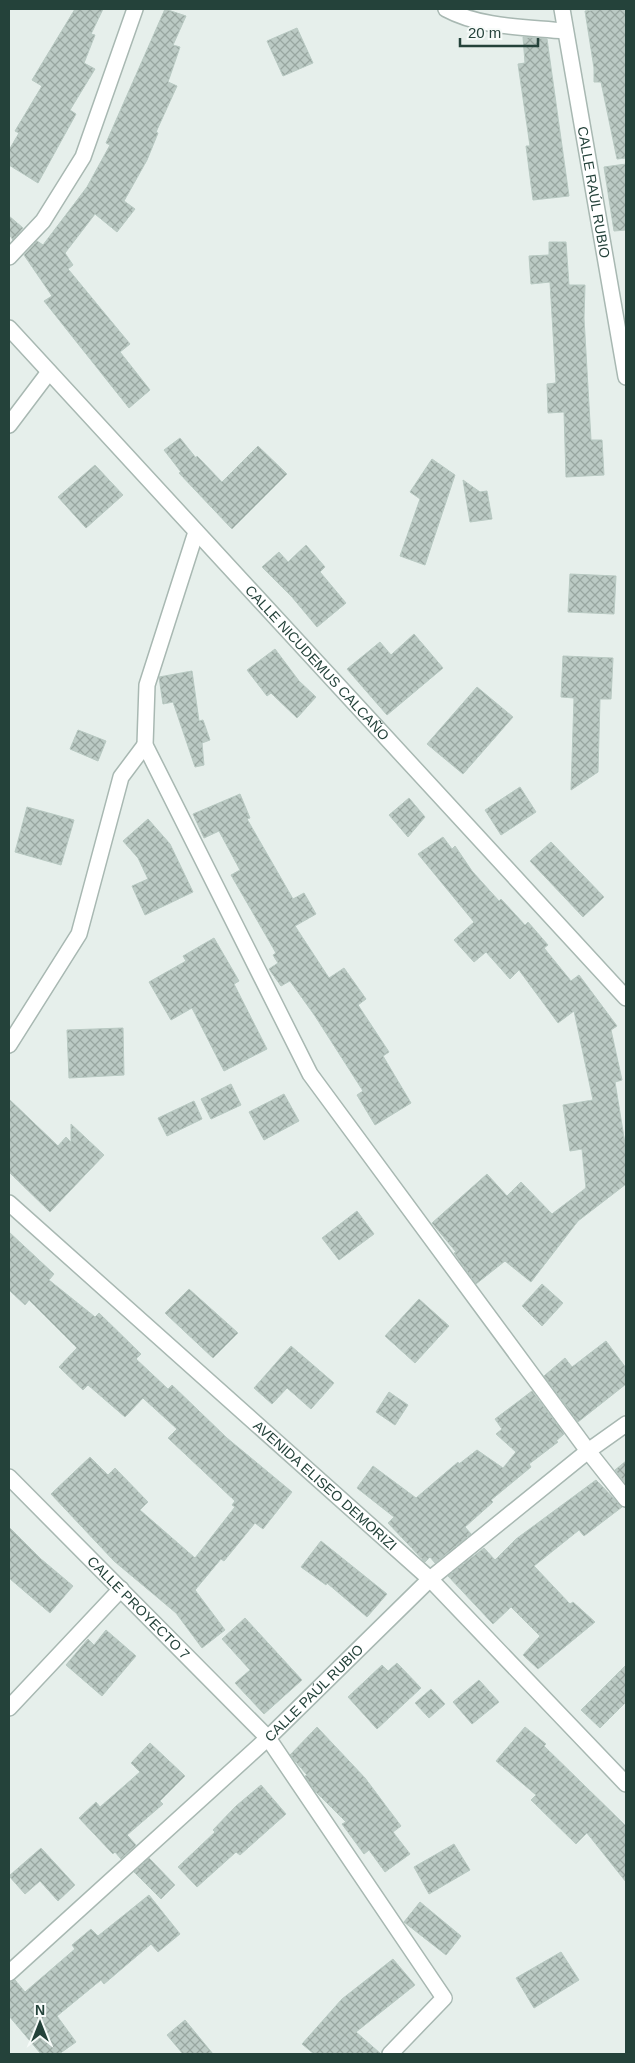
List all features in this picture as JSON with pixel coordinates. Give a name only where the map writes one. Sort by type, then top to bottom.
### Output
[{"type":"street","points":[[9,257],[43,221],[83,157],[135,9]]},
{"type":"street","points":[[446,9],[461,17],[480,22],[565,31]]},
{"type":"street","name":"CALLE RAÚL RUBIO","points":[[562,9],[626,377]]},
{"type":"street","name":"CALLE NICUDEMUS CALCAÑO","points":[[9,328],[626,998]]},
{"type":"street","points":[[9,425],[49,372]]},
{"type":"street","points":[[196,532],[147,685],[145,745],[310,1074],[588,1451],[626,1499]]},
{"type":"street","points":[[9,1045],[78,934],[121,778],[145,745]]},
{"type":"street","name":"AVENIDA ELISEO DEMORIZI","points":[[9,1203],[430,1579],[626,1784]]},
{"type":"street","name":"CALLE PAÚL RUBIO","points":[[9,1973],[268,1738],[430,1579],[588,1451],[626,1424]]},
{"type":"street","name":"CALLE PROYECTO 7","points":[[9,1477],[268,1738],[444,1998],[390,2054]]},
{"type":"street","points":[[9,1708],[121,1589]]},
{"type":"building","points":[[75,9],[103,9],[91,34],[95,35],[84,63],[95,69],[70,110],[76,114],[38,183],[9,165],[9,150],[19,133],[15,131],[42,86],[32,80]]},
{"type":"building","points":[[165,9],[186,16],[173,45],[180,47],[168,82],[177,86],[156,132],[158,133],[147,160],[124,201],[135,209],[117,232],[95,214],[65,253],[73,265],[68,269],[130,344],[120,352],[150,390],[129,408],[44,301],[52,296],[24,255],[37,241],[43,245],[87,187],[110,145],[106,143]]},
{"type":"building","points":[[626,9],[626,158],[617,159],[601,82],[594,82],[594,68],[585,11]]},
{"type":"building","points":[[297,28],[313,63],[283,76],[267,41]]},
{"type":"building","points":[[523,37],[547,39],[569,196],[533,200],[526,146],[530,146],[518,64],[525,63]]},
{"type":"building","points":[[626,164],[626,230],[614,231],[604,167]]},
{"type":"building","points":[[9,216],[23,228],[13,240],[9,234]]},
{"type":"building","points":[[549,242],[566,242],[569,285],[585,285],[584,318],[591,440],[602,440],[604,475],[566,477],[564,412],[548,413],[547,384],[556,383],[550,282],[531,284],[529,256],[549,255]]},
{"type":"building","points":[[180,438],[196,458],[197,456],[222,482],[258,446],[287,474],[232,529],[179,473],[181,472],[164,450]]},
{"type":"building","points":[[432,459],[455,475],[425,565],[400,556],[420,499],[410,492]]},
{"type":"building","points":[[95,465],[123,495],[86,528],[58,497]]},
{"type":"building","points":[[463,480],[480,492],[487,491],[492,519],[470,522]]},
{"type":"building","points":[[306,545],[325,567],[320,572],[346,603],[317,627],[292,597],[262,567],[279,552],[288,562]]},
{"type":"building","points":[[570,574],[616,576],[614,614],[568,612]]},
{"type":"building","points":[[414,634],[443,668],[387,715],[347,669],[380,642],[391,655]]},
{"type":"building","points":[[275,649],[299,681],[316,697],[297,718],[271,693],[267,696],[247,670]]},
{"type":"building","points":[[563,656],[613,658],[611,699],[600,699],[598,772],[571,790],[574,698],[561,697]]},
{"type":"building","points":[[192,671],[199,721],[203,720],[210,740],[202,743],[204,765],[195,767],[173,702],[163,704],[159,677]]},
{"type":"building","points":[[477,687],[513,717],[463,774],[427,744]]},
{"type":"building","points":[[78,730],[106,741],[98,761],[70,749]]},
{"type":"building","points":[[520,787],[536,812],[501,835],[485,810]]},
{"type":"building","points":[[240,794],[250,818],[247,819],[293,899],[304,893],[316,914],[295,926],[329,978],[344,968],[366,999],[358,1005],[389,1052],[383,1056],[411,1103],[375,1125],[357,1095],[363,1091],[315,1016],[290,981],[281,986],[269,969],[278,963],[273,955],[276,953],[231,875],[240,870],[219,831],[204,838],[193,814]]},
{"type":"building","points":[[409,798],[425,817],[408,837],[389,815]]},
{"type":"building","points":[[27,807],[74,820],[61,865],[15,852]]},
{"type":"building","points":[[148,819],[170,844],[193,892],[145,915],[132,886],[148,879],[138,858],[123,841]]},
{"type":"building","points":[[443,837],[452,849],[455,846],[472,871],[499,901],[501,899],[525,925],[528,922],[548,945],[544,948],[571,981],[579,975],[617,1026],[611,1030],[622,1080],[615,1082],[626,1150],[626,1184],[578,1221],[531,1282],[505,1261],[476,1284],[454,1253],[456,1252],[432,1223],[487,1174],[507,1196],[521,1182],[552,1214],[586,1188],[582,1149],[570,1151],[563,1105],[593,1100],[574,1011],[558,1023],[519,970],[510,979],[486,952],[474,962],[454,940],[474,922],[418,854]]},
{"type":"building","points":[[551,842],[604,897],[583,917],[530,861]]},
{"type":"building","points":[[214,938],[239,981],[234,984],[267,1049],[224,1071],[192,1008],[171,1020],[149,982],[186,961],[183,956]]},
{"type":"building","points":[[123,1028],[124,1075],[69,1078],[67,1030]]},
{"type":"building","points":[[231,1084],[241,1105],[211,1119],[201,1099]]},
{"type":"building","points":[[284,1094],[299,1121],[264,1140],[249,1112]]},
{"type":"building","points":[[9,1099],[58,1146],[66,1137],[71,1142],[71,1124],[104,1155],[50,1212],[9,1172]]},
{"type":"building","points":[[194,1101],[202,1119],[167,1136],[158,1118]]},
{"type":"building","points":[[357,1211],[374,1234],[339,1260],[322,1238]]},
{"type":"building","points":[[9,1232],[54,1274],[49,1280],[95,1317],[99,1313],[141,1354],[136,1359],[168,1389],[172,1385],[227,1438],[292,1492],[263,1529],[255,1523],[224,1561],[221,1559],[195,1590],[225,1630],[202,1648],[176,1613],[114,1561],[51,1494],[90,1457],[108,1475],[115,1468],[148,1502],[140,1510],[195,1558],[235,1507],[232,1505],[235,1501],[168,1438],[177,1429],[143,1398],[125,1417],[88,1385],[83,1390],[59,1367],[77,1348],[29,1300],[25,1305],[9,1290]]},
{"type":"building","points":[[542,1284],[563,1303],[542,1326],[522,1306]]},
{"type":"building","points":[[189,1289],[238,1333],[213,1358],[165,1313]]},
{"type":"building","points":[[419,1299],[449,1326],[415,1363],[385,1336]]},
{"type":"building","points":[[606,1341],[626,1368],[626,1384],[578,1422],[544,1376],[565,1358],[572,1367]]},
{"type":"building","points":[[291,1346],[334,1383],[311,1409],[287,1388],[272,1404],[254,1388]]},
{"type":"building","points":[[532,1391],[564,1434],[556,1441],[558,1442],[529,1464],[531,1467],[491,1500],[493,1502],[465,1527],[471,1534],[435,1563],[430,1557],[425,1562],[388,1523],[394,1517],[357,1488],[373,1466],[416,1498],[458,1462],[459,1464],[477,1450],[503,1468],[516,1452],[496,1434],[502,1429],[495,1419]]},
{"type":"building","points":[[389,1392],[408,1405],[395,1425],[376,1412]]},
{"type":"building","points":[[626,1461],[626,1484],[615,1470]]},
{"type":"building","points":[[596,1480],[622,1507],[584,1536],[579,1530],[534,1566],[570,1604],[573,1602],[595,1622],[538,1669],[523,1655],[540,1636],[511,1607],[493,1624],[448,1576],[484,1548],[495,1560],[516,1539]]},
{"type":"building","points":[[9,1527],[41,1559],[73,1586],[50,1613],[9,1578]]},
{"type":"building","points":[[321,1541],[387,1594],[367,1617],[327,1583],[326,1585],[301,1567]]},
{"type":"building","points":[[245,1618],[302,1680],[264,1714],[235,1683],[250,1670],[222,1639]]},
{"type":"building","points":[[106,1630],[136,1656],[102,1696],[66,1665],[88,1639],[94,1645]]},
{"type":"building","points":[[397,1663],[421,1688],[377,1729],[348,1697],[382,1665],[388,1671]]},
{"type":"building","points":[[626,1665],[626,1702],[600,1728],[581,1710]]},
{"type":"building","points":[[479,1680],[499,1702],[472,1724],[453,1702]]},
{"type":"building","points":[[431,1689],[445,1704],[429,1718],[415,1703]]},
{"type":"building","points":[[317,1727],[365,1778],[401,1826],[393,1832],[410,1854],[385,1872],[369,1850],[364,1854],[342,1824],[346,1822],[314,1790],[305,1776],[307,1775],[290,1755]]},
{"type":"building","points":[[525,1727],[546,1744],[544,1746],[626,1826],[626,1882],[587,1833],[576,1844],[531,1800],[536,1795],[496,1761]]},
{"type":"building","points":[[150,1743],[185,1776],[160,1801],[163,1804],[127,1835],[136,1845],[121,1859],[115,1852],[113,1854],[79,1818],[96,1802],[100,1807],[140,1772],[131,1763]]},
{"type":"building","points":[[261,1785],[286,1814],[240,1855],[236,1852],[197,1887],[178,1867],[215,1832],[213,1830],[236,1806]]},
{"type":"building","points":[[454,1844],[470,1870],[429,1894],[414,1867]]},
{"type":"building","points":[[41,1848],[75,1885],[58,1901],[40,1881],[25,1894],[9,1876]]},
{"type":"building","points":[[149,1858],[175,1885],[161,1899],[134,1872]]},
{"type":"building","points":[[149,1895],[180,1934],[158,1952],[151,1944],[104,1984],[101,1980],[57,2016],[76,2042],[59,2054],[41,2054],[9,2016],[9,1982],[15,1980],[25,1992],[75,1949],[72,1945],[91,1929],[98,1936]]},
{"type":"building","points":[[420,1902],[461,1936],[446,1955],[404,1922]]},
{"type":"building","points":[[561,1952],[579,1980],[534,2008],[516,1978]]},
{"type":"building","points":[[393,1959],[415,1985],[356,2032],[381,2054],[314,2054],[302,2044],[342,1999]]},
{"type":"building","points":[[185,2020],[213,2054],[183,2054],[167,2035]]}]
